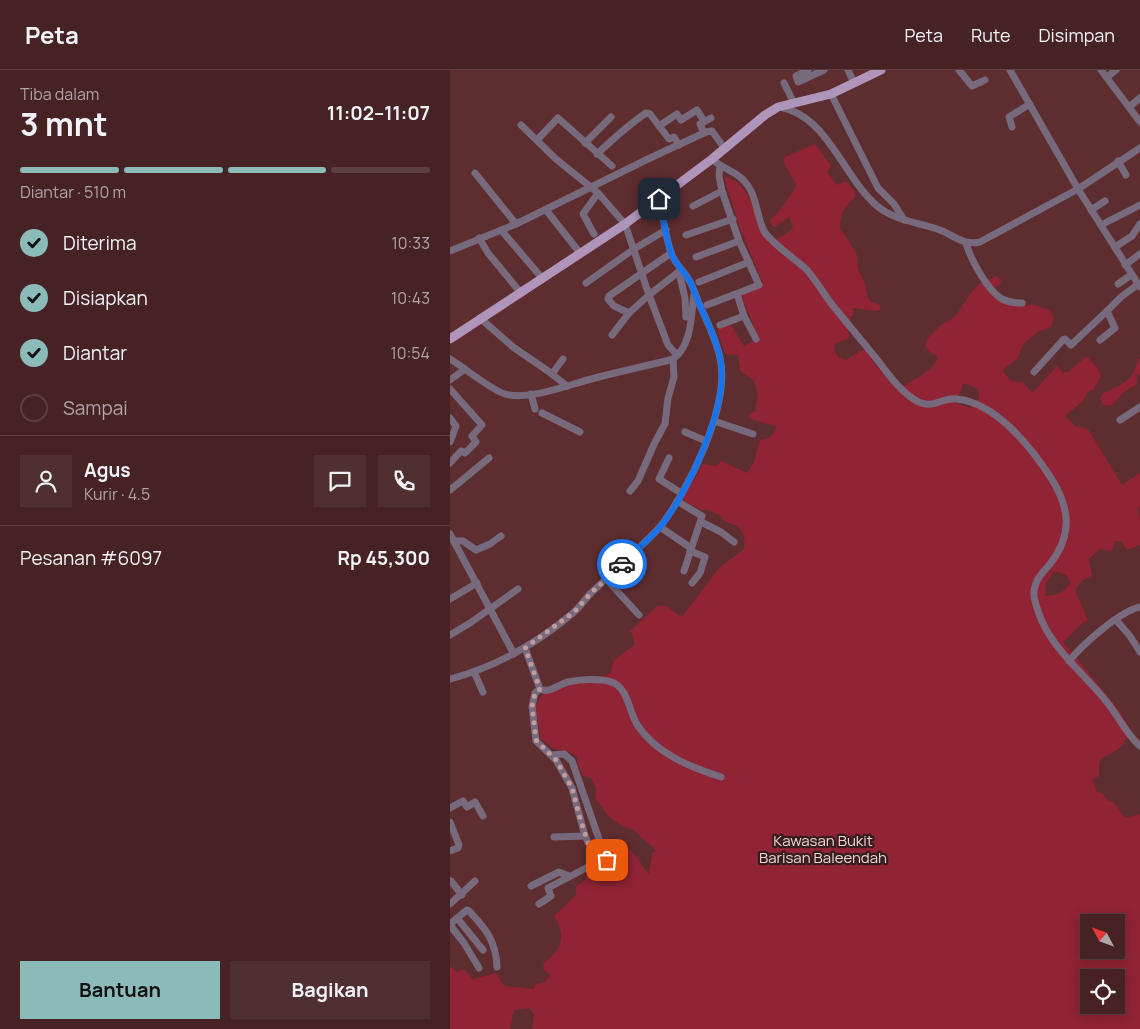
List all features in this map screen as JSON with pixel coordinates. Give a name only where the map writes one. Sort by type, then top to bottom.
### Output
[{"type":"main road","points":[[450,339],[625,224],[725,149],[778,106],[831,94],[881,70]]},
{"type":"street","points":[[808,70],[796,76],[798,82],[824,70]]},
{"type":"street","points":[[848,70],[854,83]]},
{"type":"street","points":[[959,70],[972,86],[985,80]]},
{"type":"street","points":[[1010,70],[1077,187],[1139,286],[1122,297],[1071,345],[1065,339],[1063,340],[1034,372]]},
{"type":"street","points":[[1101,70],[1140,122]]},
{"type":"street","points":[[1106,77],[1116,70]]},
{"type":"street","points":[[784,83],[794,103]]},
{"type":"street","points":[[831,94],[878,188],[894,204],[904,220]]},
{"type":"street","points":[[1129,107],[1140,98]]},
{"type":"street","points":[[1012,126],[1009,117],[1030,104]]},
{"type":"street","points":[[778,106],[794,110],[809,120],[838,154],[865,195],[884,212],[904,220],[937,229],[966,243],[980,242],[1077,187],[1140,148]]},
{"type":"street","points":[[659,126],[677,114],[681,120],[697,110],[704,121]]},
{"type":"street","points":[[597,154],[621,131],[646,112],[650,114],[669,139],[674,137],[679,145]]},
{"type":"street","points":[[585,143],[610,117]]},
{"type":"street","points":[[537,140],[558,118],[612,166]]},
{"type":"street","points":[[704,133],[700,124],[712,118]]},
{"type":"street","points":[[521,125],[556,159],[598,193],[625,224],[649,295],[668,345],[675,357]]},
{"type":"street","points":[[450,251],[516,224],[704,133],[712,131],[725,149]]},
{"type":"street","points":[[712,159],[744,180],[750,187],[764,232],[812,276],[823,293],[890,376],[908,395],[925,405],[956,399],[978,406],[1012,428],[1052,479],[1062,499],[1067,517],[1065,540],[1056,557],[1036,582],[1034,595],[1040,618],[1056,646],[1105,700],[1140,746]]},
{"type":"street","points":[[1118,161],[1126,175]]},
{"type":"street","points":[[707,305],[759,285],[739,241],[722,191],[719,176],[720,166]]},
{"type":"street","points":[[476,173],[516,224]]},
{"type":"street","points":[[693,206],[722,191]]},
{"type":"street","points":[[594,234],[583,214],[598,193]]},
{"type":"street","points":[[659,199],[671,253],[680,271],[686,317]]},
{"type":"street","points":[[1091,210],[1105,201]]},
{"type":"street","points":[[1101,225],[1140,205]]},
{"type":"street","points":[[546,210],[580,252]]},
{"type":"street","points":[[686,235],[733,219]]},
{"type":"street","points":[[1114,248],[1132,236],[1140,224]]},
{"type":"street","points":[[501,230],[542,278]]},
{"type":"street","points":[[586,283],[634,249],[666,230]]},
{"type":"street","points":[[479,238],[488,253],[520,292]]},
{"type":"street","points":[[696,257],[739,241]]},
{"type":"street","points":[[966,243],[975,264],[992,289],[1006,301],[1022,303]]},
{"type":"street","points":[[629,313],[614,306],[608,297],[671,253]]},
{"type":"street","points":[[1125,264],[1140,254]]},
{"type":"street","points":[[699,282],[749,262]]},
{"type":"street","points":[[450,679],[474,672],[514,654],[574,612],[590,594],[660,527],[677,501],[714,421],[722,375],[721,360],[717,346],[694,294],[690,280],[680,271]]},
{"type":"street","points":[[612,335],[629,313],[680,271]]},
{"type":"street","points":[[1118,284],[1131,275]]},
{"type":"street","points":[[630,491],[638,482],[665,424],[668,398],[674,377],[675,357],[687,338],[694,294]]},
{"type":"street","points":[[736,294],[744,316],[756,339]]},
{"type":"street","points":[[1100,340],[1114,328],[1107,311]]},
{"type":"street","points":[[720,325],[744,316]]},
{"type":"street","points":[[480,318],[567,386]]},
{"type":"street","points":[[450,360],[504,394],[513,395],[531,394],[567,386],[675,357]]},
{"type":"street","points":[[552,374],[564,359]]},
{"type":"street","points":[[450,380],[465,369]]},
{"type":"street","points":[[450,389],[453,399],[482,424],[472,436],[476,442],[465,453],[461,451],[450,463]]},
{"type":"street","points":[[531,394],[539,411],[580,432]]},
{"type":"street","points":[[1120,420],[1140,408]]},
{"type":"street","points":[[450,418],[456,426],[450,442]]},
{"type":"street","points":[[714,421],[753,434]]},
{"type":"street","points":[[685,432],[706,441]]},
{"type":"street","points":[[450,490],[490,458]]},
{"type":"street","points":[[669,458],[659,479],[681,493]]},
{"type":"street","points":[[677,501],[701,515],[701,522],[684,571]]},
{"type":"street","points":[[701,522],[721,532],[734,542]]},
{"type":"street","points":[[660,527],[705,557],[700,573],[692,583]]},
{"type":"street","points":[[450,534],[514,654]]},
{"type":"street","points":[[455,541],[463,541],[476,550],[490,544],[501,536]]},
{"type":"street","points":[[606,579],[639,615]]},
{"type":"street","points":[[450,599],[477,583]]},
{"type":"street","points":[[450,635],[518,589]]},
{"type":"street","points":[[1069,661],[1094,635],[1131,609],[1140,607]]},
{"type":"street","points":[[1116,620],[1130,636],[1140,652]]},
{"type":"street","points":[[525,648],[540,689]]},
{"type":"street","points":[[474,672],[483,692]]},
{"type":"street","points":[[540,689],[547,691],[571,681],[598,680],[616,684],[622,690],[635,721],[647,737],[679,761],[702,772],[721,778]]},
{"type":"street","points":[[539,904],[550,896],[548,888],[588,867],[594,861],[594,854],[585,836],[572,788],[552,755],[539,745],[535,737],[532,706],[535,693],[540,689]]},
{"type":"street","points":[[552,755],[564,754],[572,761],[602,845]]},
{"type":"street","points":[[450,808],[463,801],[467,807],[475,802],[483,816]]},
{"type":"street","points":[[450,822],[459,845],[458,848],[450,851]]},
{"type":"street","points":[[554,837],[585,836]]},
{"type":"street","points":[[594,854],[614,864]]},
{"type":"street","points":[[531,886],[559,872],[569,876]]},
{"type":"street","points":[[451,881],[462,895]]},
{"type":"street","points":[[450,904],[476,881]]},
{"type":"street","points":[[479,968],[464,942],[450,924],[468,910],[492,941],[497,967]]},
{"type":"street","points":[[457,918],[483,950]]},
{"type":"green space","name":"Kawasan Bukit Barisan Baleendah","points":[[815,144],[831,166],[827,172],[837,185],[846,181],[855,192],[855,197],[845,208],[842,215],[840,229],[857,255],[858,270],[865,283],[868,298],[871,302],[880,305],[880,310],[853,308],[853,314],[846,326],[850,336],[834,345],[837,356],[846,360],[862,350],[866,350],[874,363],[897,390],[932,367],[938,357],[925,346],[928,338],[941,325],[955,317],[979,284],[994,276],[1001,279],[1001,282],[993,291],[1010,304],[1024,306],[1032,304],[1049,310],[1054,318],[1051,327],[1037,332],[1023,345],[1017,359],[1003,371],[1009,379],[1023,382],[1032,393],[1057,366],[1063,373],[1068,372],[1087,356],[1098,369],[1101,376],[1094,389],[1088,392],[1083,401],[1065,416],[1075,426],[1088,429],[1122,485],[1140,473],[1140,506],[1138,508],[1140,545],[1127,550],[1122,542],[1115,541],[1111,551],[1100,549],[1089,559],[1092,576],[1084,579],[1075,590],[1088,620],[1080,625],[1063,642],[1119,710],[1130,729],[1126,740],[1120,748],[1101,758],[1099,776],[1092,780],[1097,792],[1102,793],[1107,800],[1113,801],[1125,818],[1140,814],[1140,1029],[532,1029],[534,1014],[529,1008],[514,1010],[510,1029],[450,1029],[450,966],[457,972],[464,969],[473,979],[496,973],[503,985],[533,989],[536,984],[545,982],[550,975],[545,971],[543,963],[555,953],[560,942],[560,930],[554,916],[576,895],[576,887],[586,879],[589,870],[604,860],[607,852],[621,845],[626,847],[634,854],[649,874],[652,854],[656,850],[632,829],[623,827],[608,816],[595,798],[596,788],[591,778],[583,776],[577,762],[578,757],[571,753],[554,749],[541,739],[535,705],[544,693],[575,682],[611,673],[613,661],[634,645],[634,638],[630,631],[657,606],[666,606],[682,617],[719,568],[744,549],[743,533],[738,527],[724,521],[721,516],[708,510],[701,510],[685,501],[684,497],[703,464],[716,466],[721,461],[747,473],[754,462],[760,440],[770,438],[777,427],[748,418],[750,413],[755,412],[758,394],[754,380],[740,371],[738,355],[725,354],[717,329],[730,324],[744,346],[759,338],[741,295],[763,284],[739,225],[724,177],[733,180],[747,194],[769,244],[793,227],[789,217],[774,227],[769,222],[797,186],[783,161],[785,157]],"holes":[[[963,384],[978,389],[979,398],[970,408],[956,403]],[[1054,571],[1067,575],[1070,583],[1059,593],[1045,596],[1046,583]]]},
{"type":"green space","points":[[1140,358],[1140,374],[1137,376],[1137,384],[1125,391],[1111,406],[1103,405],[1100,399],[1103,393],[1125,382],[1134,372]]},
{"type":"way so far","points":[[607,860],[594,854],[589,846],[572,788],[556,760],[536,740],[532,706],[535,693],[540,689],[525,648],[574,612],[622,564]]},
{"type":"route","points":[[622,564],[660,527],[669,515],[687,482],[714,421],[722,375],[721,360],[717,346],[694,294],[690,280],[681,270],[671,253],[659,199]]}]
